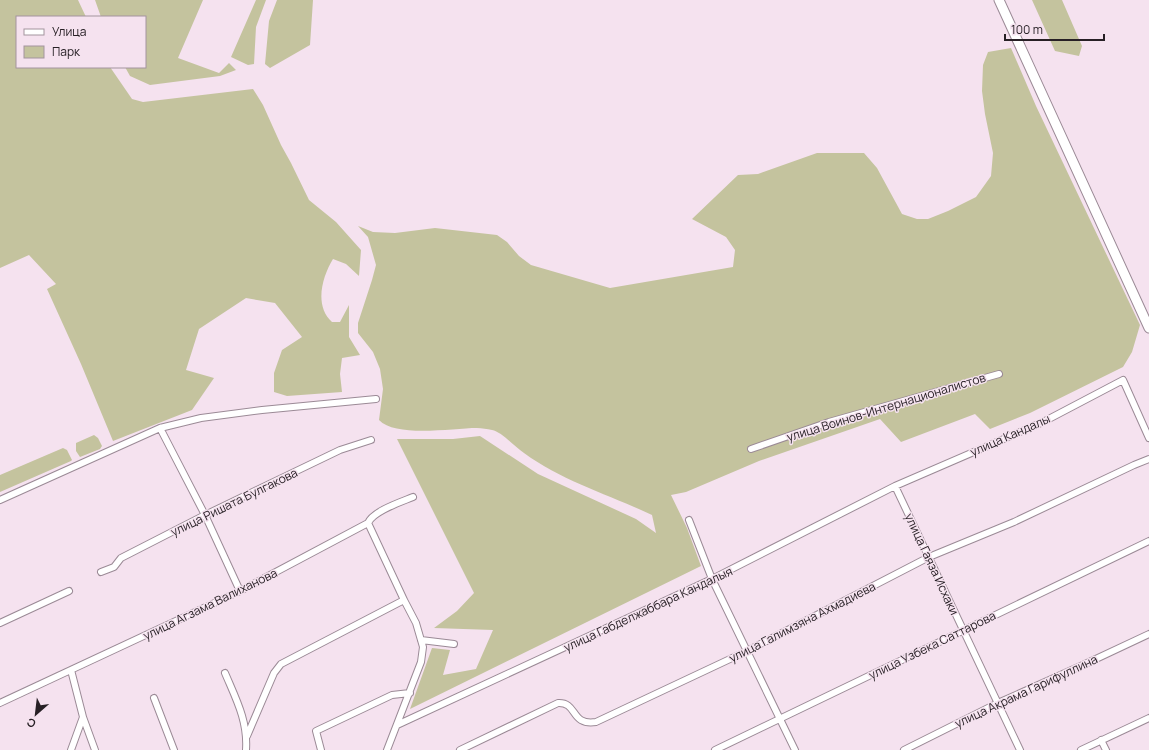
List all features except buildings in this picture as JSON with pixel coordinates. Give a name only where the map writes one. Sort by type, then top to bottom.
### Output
[{"type":"main road","points":[[999,0],[1149,328]]},
{"type":"street","name":"улица Воинов-Интернационалистов","points":[[751,449],[830,422],[999,374]]},
{"type":"street","name":"улица Кандалы","points":[[895,486],[1043,422],[1123,380],[1149,438]]},
{"type":"street","points":[[0,500],[160,428],[201,418],[254,411],[376,399]]},
{"type":"street","points":[[160,428],[205,514],[240,591]]},
{"type":"street","name":"улица Ришата Булгакова","points":[[101,572],[114,567],[121,558],[205,514],[340,450],[371,440]]},
{"type":"street","name":"улица Галимзяна Ахмадиева","points":[[460,750],[558,703],[568,705],[573,709],[576,716],[582,721],[588,723],[596,722],[747,651],[929,557],[1014,522],[1149,459]]},
{"type":"street","name":"улица Гаяза Исхаки","points":[[895,486],[1020,750]]},
{"type":"street","name":"улица Габделжаббара Кандалыя","points":[[397,725],[712,579],[895,486]]},
{"type":"street","name":"улица Агзама Валиханова","points":[[0,703],[240,591],[368,523],[370,518],[377,513],[413,497]]},
{"type":"street","points":[[689,520],[712,579],[795,750]]},
{"type":"street","points":[[368,523],[416,623],[423,647],[421,662],[387,750]]},
{"type":"street","name":"улица Узбека Саттарова","points":[[715,750],[1149,541]]},
{"type":"street","points":[[0,622],[68,591]]},
{"type":"street","points":[[247,736],[274,673],[281,664],[404,600]]},
{"type":"street","name":"улица Акрама Гарифуллина","points":[[904,750],[998,703],[1149,634]]},
{"type":"street","points":[[421,640],[454,644]]},
{"type":"street","points":[[71,670],[83,717],[95,750]]},
{"type":"street","points":[[225,673],[243,716],[247,736],[246,750]]},
{"type":"street","points":[[321,750],[316,731],[392,695],[410,693]]},
{"type":"street","points":[[154,698],[174,750]]},
{"type":"street","points":[[71,750],[83,717]]},
{"type":"street","points":[[1081,750],[1149,718]]},
{"type":"street","points":[[1101,740],[1106,750]]},
{"type":"green space","points":[[0,0],[78,0],[86,16],[16,16],[16,68],[111,68],[132,99],[143,102],[253,89],[263,105],[281,145],[309,200],[336,222],[361,250],[359,276],[346,264],[333,259],[326,274],[322,291],[323,308],[326,315],[332,322],[340,322],[349,305],[349,337],[360,355],[342,358],[340,374],[342,392],[287,396],[274,392],[274,373],[282,350],[302,337],[275,303],[246,298],[199,329],[186,370],[214,378],[192,410],[113,441],[81,364],[47,289],[56,284],[29,255],[0,268]]},
{"type":"green space","points":[[95,0],[203,0],[178,58],[219,73],[229,63],[236,70],[220,76],[150,85],[130,76],[126,68],[146,68],[146,16],[101,16]]},
{"type":"green space","points":[[256,0],[266,0],[256,27],[254,64],[248,65],[231,57]]},
{"type":"green space","points":[[277,0],[313,0],[310,45],[270,68],[265,64],[269,21]]},
{"type":"green space","points":[[1032,0],[1062,0],[1082,46],[1079,56],[1055,51]]},
{"type":"green space","points":[[1011,48],[1036,106],[1140,325],[1132,352],[1123,367],[1030,413],[990,429],[975,414],[901,442],[880,419],[759,461],[686,492],[671,495],[687,528],[701,566],[410,709],[432,648],[450,650],[443,675],[476,669],[493,630],[434,628],[457,611],[474,593],[397,439],[453,439],[480,436],[538,474],[636,519],[656,533],[652,515],[554,472],[524,453],[496,431],[477,428],[425,431],[398,429],[387,426],[379,420],[383,389],[380,369],[373,352],[358,333],[358,323],[376,265],[368,237],[358,226],[373,232],[395,233],[435,228],[497,235],[507,242],[519,256],[531,265],[610,288],[733,267],[735,250],[726,237],[692,219],[738,175],[758,174],[817,153],[864,153],[877,168],[902,214],[917,219],[928,219],[976,197],[991,176],[993,153],[982,91],[983,65],[988,52]]},
{"type":"green space","points":[[94,435],[98,438],[102,446],[100,449],[80,457],[76,451],[76,443]]},
{"type":"green space","points":[[63,448],[67,450],[72,460],[71,461],[0,492],[0,475]]}]
